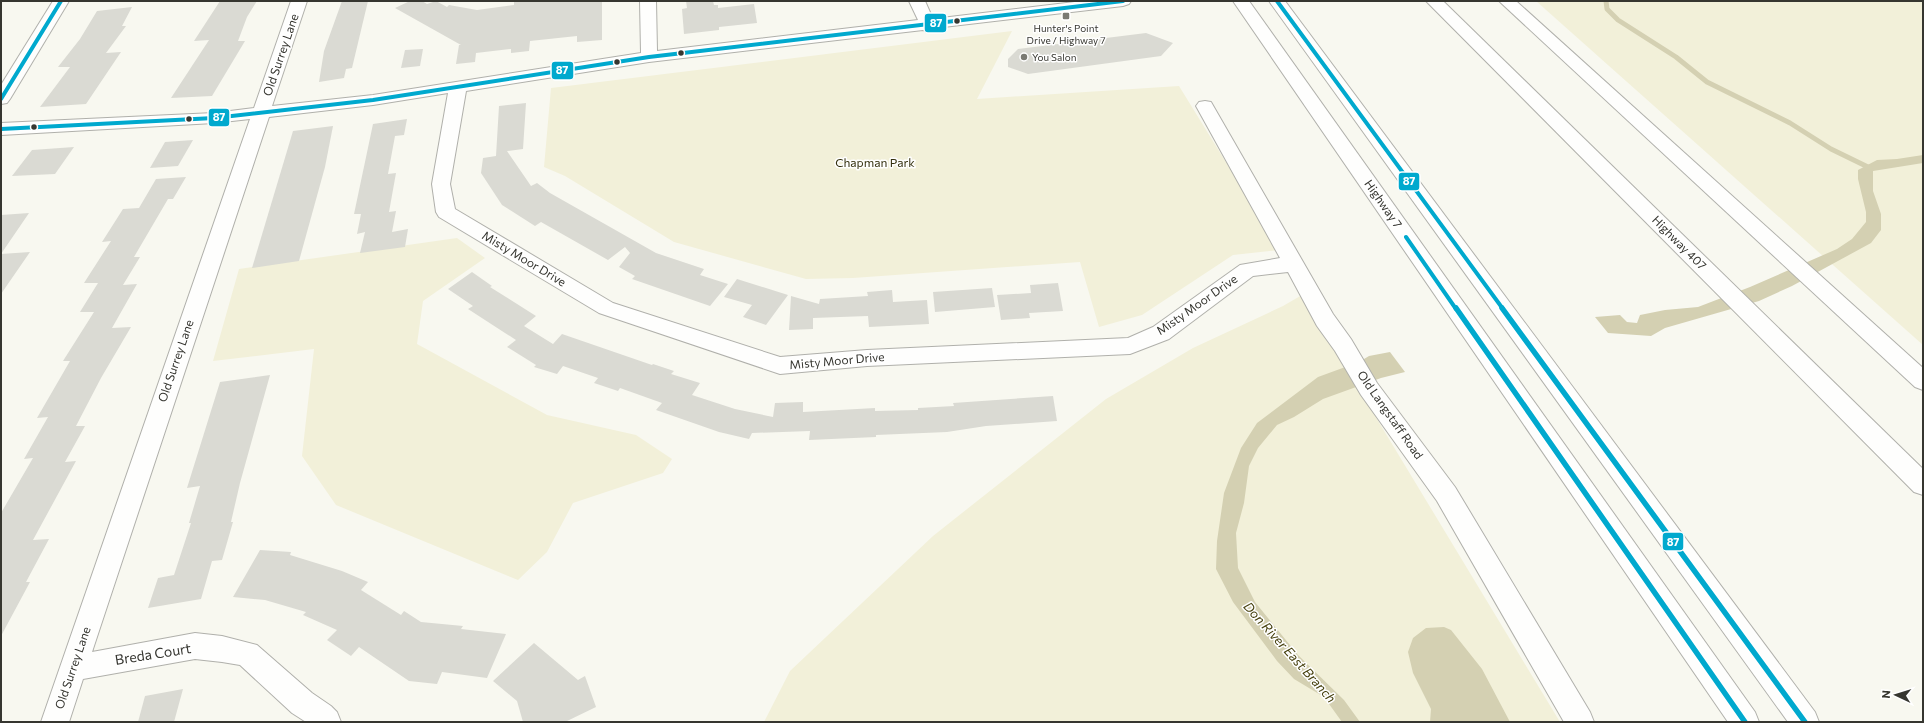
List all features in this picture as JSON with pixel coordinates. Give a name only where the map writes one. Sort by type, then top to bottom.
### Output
[{"type":"main road","points":[[1,99],[61,1]]},
{"type":"main road","name":"Old Surrey Lane","points":[[55,722],[260,112],[299,1]]},
{"type":"main road","points":[[648,1],[649,58]]},
{"type":"main road","points":[[917,1],[928,26]]},
{"type":"main road","points":[[1,129],[214,118],[373,100],[649,58],[928,26],[1123,1]]},
{"type":"main road","name":"Highway 7","points":[[1241,1],[1745,722]]},
{"type":"main road","points":[[1277,1],[1805,722]]},
{"type":"main road","name":"Highway 407","points":[[1434,1],[1923,485]]},
{"type":"main road","points":[[1506,1],[1720,194],[1923,381]]},
{"type":"main road","name":"Misty Moor Drive","points":[[458,88],[441,184],[446,212],[606,308],[780,366],[867,358],[1130,346],[1160,333],[1247,270],[1270,266],[1295,265]]},
{"type":"main road","name":"Old Langstaff Road","points":[[1204,106],[1325,320],[1343,345],[1369,389],[1446,494],[1580,722]]},
{"type":"main road","name":"Breda Court","points":[[73,668],[195,646],[247,654],[327,722]]},
{"type":"green space","points":[[1536,1],[1923,1],[1923,345]]},
{"type":"green space","name":"Chapman Park","points":[[1012,31],[977,99],[1179,86],[1280,250],[1233,255],[1142,315],[1099,327],[1080,262],[853,278],[806,279],[674,242],[565,176],[544,167],[551,88]]},
{"type":"green space","points":[[457,238],[485,258],[423,301],[417,344],[547,415],[636,435],[672,459],[663,473],[573,503],[547,552],[518,580],[336,505],[302,456],[314,349],[213,361],[239,269]]},
{"type":"green space","points":[[1302,295],[1560,722],[764,722],[790,671],[933,536],[1106,399],[1193,348],[1283,306]]},
{"type":"water","points":[[1923,155],[1923,163],[1873,171],[1873,191],[1881,214],[1881,230],[1871,243],[1792,286],[1759,301],[1665,328],[1651,336],[1608,333],[1595,317],[1620,315],[1627,322],[1637,323],[1640,315],[1665,310],[1698,307],[1750,287],[1837,249],[1852,239],[1866,222],[1866,212],[1858,179],[1858,170],[1877,160]]},
{"type":"water","name":"Don River East Branch","points":[[1390,352],[1405,372],[1381,378],[1323,399],[1294,417],[1277,425],[1258,448],[1249,466],[1244,503],[1236,533],[1238,568],[1255,602],[1298,655],[1344,700],[1360,722],[1342,722],[1324,697],[1294,679],[1277,661],[1233,602],[1216,569],[1217,541],[1224,493],[1241,448],[1257,423],[1318,377],[1359,362],[1369,356]]},
{"type":"water","points":[[1444,627],[1451,630],[1482,669],[1510,722],[1430,722],[1431,709],[1413,673],[1408,652],[1413,638],[1426,628]]},
{"type":"building","points":[[220,1],[257,1],[247,17],[238,41],[245,41],[212,96],[171,98],[209,40],[194,41]]},
{"type":"building","points":[[342,1],[368,1],[352,68],[346,69],[344,78],[319,82],[324,51]]},
{"type":"building","points":[[410,1],[422,1],[427,4],[436,1],[447,7],[449,5],[477,10],[514,5],[514,1],[602,1],[602,40],[577,42],[577,36],[530,41],[529,51],[511,53],[511,49],[476,53],[475,62],[456,64],[459,45],[461,45],[395,8]]},
{"type":"building","points":[[686,1],[713,1],[714,5],[718,5],[718,8],[754,4],[757,23],[719,27],[719,30],[684,34],[682,9],[687,8]]},
{"type":"building","points":[[132,7],[122,26],[126,26],[106,53],[121,52],[86,104],[40,107],[70,67],[58,67],[80,39],[97,11]]},
{"type":"building","points":[[1146,33],[1173,43],[1161,56],[1028,74],[1008,67],[1008,59],[1018,49]]},
{"type":"building","points":[[423,49],[420,66],[401,68],[405,50]]},
{"type":"building","points":[[526,103],[523,149],[507,151],[531,186],[537,183],[550,193],[656,253],[704,269],[700,275],[728,284],[710,306],[632,279],[635,276],[619,267],[630,253],[625,247],[608,260],[541,222],[535,226],[502,205],[481,173],[483,158],[496,156],[499,106]]},
{"type":"building","points":[[407,119],[404,135],[395,136],[388,174],[396,173],[389,212],[396,211],[392,232],[408,229],[405,247],[360,253],[365,232],[357,234],[361,214],[354,214],[373,124]]},
{"type":"building","points":[[333,126],[325,167],[299,261],[252,268],[293,131]]},
{"type":"building","points":[[193,140],[178,166],[150,168],[165,142]]},
{"type":"building","points":[[74,147],[55,174],[12,176],[32,150]]},
{"type":"building","points":[[186,177],[173,199],[168,199],[134,257],[140,257],[123,285],[137,284],[112,328],[131,327],[101,378],[76,426],[85,426],[65,462],[76,461],[33,540],[49,539],[26,582],[30,582],[1,636],[1,513],[33,458],[24,459],[48,417],[37,418],[70,361],[63,361],[94,312],[80,312],[98,283],[84,283],[111,241],[102,242],[123,209],[139,208],[156,179]]},
{"type":"building","points":[[29,213],[1,254],[1,215]]},
{"type":"building","points":[[30,252],[1,294],[1,254]]},
{"type":"building","points":[[472,272],[492,286],[490,287],[536,316],[524,326],[553,344],[562,334],[652,365],[653,364],[674,371],[671,374],[700,383],[692,395],[735,409],[773,417],[775,403],[803,402],[803,412],[875,408],[875,411],[918,410],[918,408],[954,406],[953,403],[1053,396],[1057,421],[986,426],[947,432],[809,440],[810,431],[752,433],[749,439],[719,432],[656,410],[662,403],[620,388],[618,391],[594,383],[598,378],[563,366],[557,374],[534,367],[536,365],[507,347],[516,340],[468,309],[473,306],[448,289]]},
{"type":"building","points":[[737,279],[788,295],[766,325],[743,317],[752,305],[724,297]]},
{"type":"building","points":[[1058,283],[1063,311],[1029,313],[1030,318],[1001,320],[997,295],[1031,293],[1030,285]]},
{"type":"building","points":[[992,288],[995,307],[935,312],[933,292]]},
{"type":"building","points":[[892,290],[893,302],[927,300],[929,324],[869,327],[868,316],[813,318],[813,329],[789,330],[791,296],[819,304],[820,299],[868,296],[867,292]]},
{"type":"building","points":[[270,375],[240,483],[231,522],[233,522],[222,560],[212,561],[201,599],[148,608],[158,578],[174,575],[191,523],[189,523],[200,486],[187,488],[220,382]]},
{"type":"building","points":[[260,550],[291,552],[290,555],[342,571],[368,582],[361,590],[401,615],[404,611],[421,622],[463,626],[461,629],[506,634],[487,678],[442,672],[437,684],[409,681],[359,647],[351,656],[327,640],[337,630],[303,615],[306,612],[265,600],[233,597]]},
{"type":"building","points":[[534,643],[578,680],[585,676],[596,707],[565,722],[523,722],[517,701],[493,681]]},
{"type":"building","points":[[183,689],[174,722],[138,722],[145,696]]},
{"type":"waterway","points":[[1606,1],[1607,9],[1618,20],[1676,57],[1707,82],[1790,123],[1831,149],[1870,168]]},
{"type":"transit line","name":"87","points":[[1,99],[61,1]]},
{"type":"transit line","name":"87","points":[[1,129],[214,118],[373,100],[649,57],[1123,1]]},
{"type":"transit line","name":"87","points":[[1277,1],[1805,722]]},
{"type":"transit line","name":"87","points":[[1406,237],[1745,722]]},
{"type":"place","name":"Hunter's Point Drive / Highway 7","points":[[1066,16]]},
{"type":"place","name":"You Salon","points":[[1024,57]]}]
